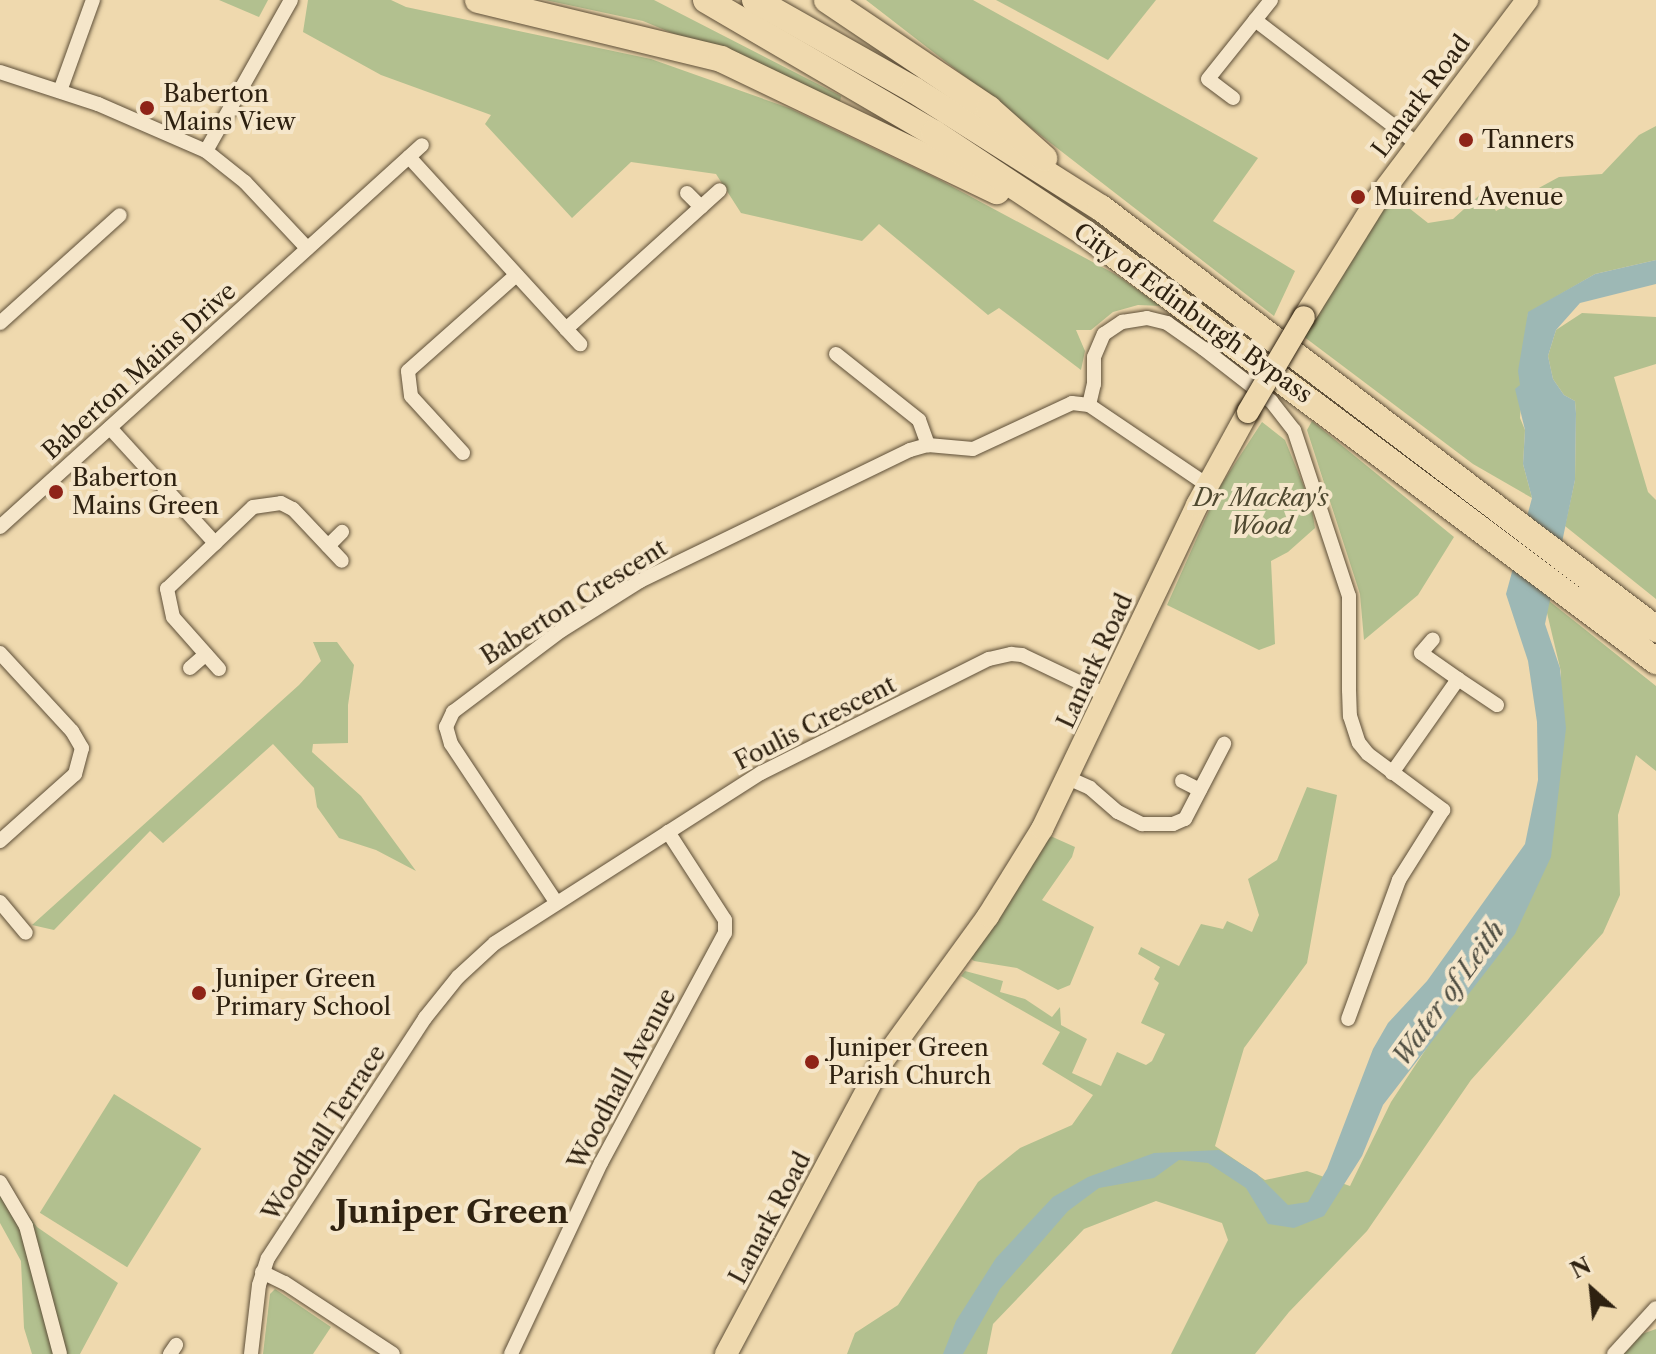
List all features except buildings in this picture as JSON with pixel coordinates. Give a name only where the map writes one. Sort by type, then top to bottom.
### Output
[{"type":"highway","points":[[478,0],[721,59],[1085,233]]},
{"type":"highway","name":"City of Edinburgh Bypass","points":[[706,0],[934,133],[1360,420],[1656,629]]},
{"type":"highway","name":"City of Edinburgh Bypass","points":[[755,0],[914,90],[1101,208],[1656,661]]},
{"type":"highway","points":[[827,0],[989,109],[1101,208]]},
{"type":"main road","name":"Lanark Road","points":[[726,1354],[882,1062],[1003,894],[1068,778],[1207,485],[1304,317],[1378,198],[1527,0]]},
{"type":"street","points":[[60,91],[93,0]]},
{"type":"street","points":[[206,151],[291,0]]},
{"type":"street","points":[[1233,98],[1208,79],[1271,0]]},
{"type":"street","points":[[1255,20],[1417,144]]},
{"type":"street","points":[[0,72],[60,91],[206,151],[245,182],[307,248]]},
{"type":"street","name":"Baberton Mains Drive","points":[[0,527],[422,145]]},
{"type":"street","points":[[409,157],[580,344]]},
{"type":"street","points":[[566,329],[720,190]]},
{"type":"street","points":[[687,193],[701,207]]},
{"type":"street","points":[[0,323],[120,215]]},
{"type":"street","points":[[463,453],[411,396],[408,371],[516,275]]},
{"type":"street","points":[[1207,485],[1089,405],[1094,384],[1094,357],[1104,334],[1122,322],[1147,318],[1167,323],[1283,414],[1301,451],[1349,596],[1349,690],[1354,730],[1368,754],[1443,810],[1399,880],[1348,1019]]},
{"type":"street","points":[[836,354],[919,420],[928,445]]},
{"type":"street","name":"Baberton Crescent","points":[[556,902],[451,744],[446,727],[453,712],[528,652],[640,581],[896,456],[928,445],[973,449],[1063,406],[1072,403],[1089,405]]},
{"type":"street","points":[[110,428],[215,543]]},
{"type":"street","points":[[219,669],[173,617],[167,589],[253,507],[267,502],[281,503],[293,509],[342,561]]},
{"type":"street","points":[[328,546],[342,532]]},
{"type":"street","points":[[1433,639],[1421,653],[1497,705]]},
{"type":"street","points":[[0,653],[72,731],[82,748],[75,774],[0,841]]},
{"type":"street","points":[[190,668],[206,654]]},
{"type":"street","name":"Foulis Crescent","points":[[556,902],[788,759],[1001,655],[1022,655],[1108,696]]},
{"type":"street","points":[[1392,773],[1458,679]]},
{"type":"street","points":[[1068,778],[1090,788],[1118,812],[1152,826],[1185,819],[1224,744]]},
{"type":"street","points":[[1182,781],[1200,790]]},
{"type":"street","name":"Woodhall Avenue","points":[[511,1354],[601,1163],[725,933],[725,920],[668,832]]},
{"type":"street","points":[[0,902],[26,933]]},
{"type":"street","name":"Woodhall Terrace","points":[[251,1354],[262,1272],[440,997],[495,943],[556,902]]},
{"type":"street","points":[[0,1182],[26,1226],[60,1354]]},
{"type":"street","points":[[262,1272],[285,1283],[393,1354]]},
{"type":"street","points":[[1614,1354],[1656,1308]]},
{"type":"green space","points":[[219,0],[268,0],[259,17]]},
{"type":"green space","points":[[308,0],[391,0],[406,7],[651,59],[789,108],[938,179],[1115,274],[1161,306],[1138,305],[1113,312],[1091,330],[1076,330],[1085,351],[1081,370],[999,308],[988,315],[879,224],[862,241],[741,213],[716,174],[631,162],[572,218],[485,124],[491,115],[381,75],[303,32]]},
{"type":"green space","points":[[545,0],[654,0],[841,96],[840,103],[643,21]]},
{"type":"green space","points":[[866,0],[973,0],[1258,158],[1213,221],[1295,271],[1274,316]]},
{"type":"green space","points":[[996,0],[1156,0],[1108,60]]},
{"type":"green space","points":[[1656,126],[1656,260],[1595,274],[1528,313],[1520,418],[1525,430],[1523,464],[1532,498],[1473,464],[1303,336],[1390,193],[1428,223],[1453,219],[1484,191],[1496,211],[1559,177],[1602,174],[1639,135]]},
{"type":"green space","points":[[1582,313],[1656,317],[1656,364],[1614,377],[1648,492],[1656,500],[1656,599],[1565,526],[1575,480],[1575,401],[1564,395],[1553,379],[1548,356],[1556,330]]},
{"type":"green space","points":[[1312,421],[1454,537],[1418,595],[1364,640],[1360,594],[1307,430]]},
{"type":"green space","name":"Dr Mackay's Wood","points":[[1262,422],[1285,440],[1311,504],[1315,528],[1288,552],[1271,561],[1275,644],[1259,650],[1167,605],[1219,488]]},
{"type":"green space","points":[[1543,596],[1656,686],[1656,771],[1636,755],[1618,815],[1620,895],[1603,933],[1471,1080],[1367,1231],[1289,1312],[1255,1354],[1171,1354],[1228,1240],[1222,1223],[1156,1201],[1084,1229],[993,1324],[987,1354],[847,1354],[855,1333],[898,1305],[978,1182],[1020,1148],[1072,1125],[1093,1095],[1042,1064],[1060,1032],[961,976],[965,971],[1003,981],[1000,992],[1025,999],[1052,1017],[1060,1007],[1061,1025],[1087,1039],[1072,1073],[1101,1086],[1117,1052],[1146,1065],[1152,1061],[1165,1034],[1141,1023],[1159,983],[1154,979],[1160,967],[1138,954],[1141,947],[1179,966],[1201,924],[1223,929],[1227,921],[1252,932],[1259,915],[1248,879],[1277,860],[1307,787],[1337,795],[1307,963],[1244,1048],[1215,1146],[1265,1180],[1307,1171],[1350,1186],[1391,1102],[1477,972],[1561,769],[1561,672]]},
{"type":"green space","points":[[313,642],[337,642],[354,665],[348,705],[348,743],[313,744],[312,752],[361,796],[416,871],[376,850],[339,838],[317,807],[314,788],[273,744],[163,843],[150,831],[54,930],[32,925],[299,685],[321,661]]},
{"type":"green space","points":[[1046,834],[1075,847],[1072,857],[1042,900],[1094,927],[1070,985],[1058,990],[1017,968],[974,961],[963,952]]},
{"type":"green space","points":[[114,1094],[201,1149],[127,1267],[40,1213]]},
{"type":"green space","points":[[0,1176],[37,1227],[118,1283],[80,1354],[32,1354],[24,1328],[21,1261],[0,1223]]},
{"type":"green space","points":[[275,1289],[331,1327],[313,1354],[263,1354],[270,1294]]},
{"type":"green space","points":[[1656,1329],[1656,1354],[1624,1354],[1642,1334]]},
{"type":"water","name":"Water of Leith","points":[[1656,260],[1656,284],[1580,303],[1556,330],[1548,356],[1553,379],[1564,395],[1575,401],[1576,413],[1575,480],[1545,624],[1560,668],[1566,728],[1551,857],[1515,934],[1383,1105],[1362,1156],[1324,1216],[1294,1228],[1268,1224],[1246,1188],[1208,1163],[1179,1160],[1154,1178],[1099,1188],[1068,1211],[1000,1289],[963,1354],[943,1354],[956,1321],[996,1258],[1053,1197],[1088,1177],[1154,1153],[1219,1150],[1257,1174],[1288,1205],[1308,1202],[1327,1169],[1373,1049],[1388,1023],[1427,981],[1525,844],[1538,780],[1537,722],[1528,661],[1506,594],[1532,498],[1523,464],[1525,430],[1515,389],[1520,385],[1518,371],[1528,312],[1595,274]]},
{"type":"place","name":"Baberton Mains View","points":[[147,108]]},
{"type":"place","name":"Tanners","points":[[1466,140]]},
{"type":"place","name":"Muirend Avenue","points":[[1358,197]]},
{"type":"place","name":"Baberton Mains Green","points":[[56,492]]},
{"type":"place","name":"Juniper Green Primary School","points":[[199,993]]},
{"type":"place","name":"Juniper Green Parish Church","points":[[812,1062]]},
{"type":"district","name":"Juniper Green","points":[[452,1212]]}]
